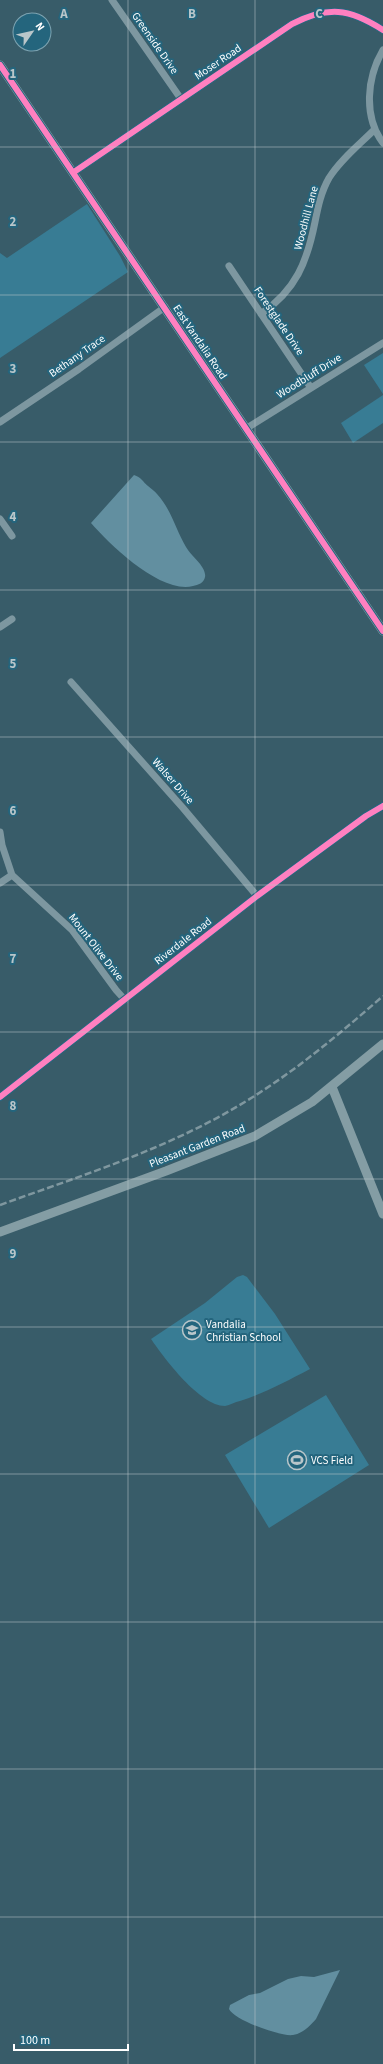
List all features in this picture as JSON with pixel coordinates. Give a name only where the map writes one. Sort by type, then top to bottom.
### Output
[{"type":"street","name":"Greenside Drive","points":[[112,0],[181,99]]},
{"type":"street","name":"Moser Road","points":[[74,172],[292,24],[305,17],[336,10],[350,13],[369,21],[383,30]]},
{"type":"street","points":[[383,50],[371,82],[368,102],[375,129],[383,143]]},
{"type":"street","name":"East Vandalia Road","points":[[0,65],[74,172],[383,631]]},
{"type":"street","name":"Woodhill Lane","points":[[261,314],[272,306],[288,290],[302,269],[310,248],[320,196],[329,179],[342,161],[375,129]]},
{"type":"street","name":"Forestglade Drive","points":[[228,266],[311,388]]},
{"type":"street","name":"Bethany Trace","points":[[0,422],[165,307]]},
{"type":"street","name":"Woodbluff Drive","points":[[246,428],[383,343]]},
{"type":"street","points":[[0,519],[12,536]]},
{"type":"street","points":[[0,628],[12,619]]},
{"type":"street","name":"Walser Drive","points":[[71,682],[183,808],[257,896]]},
{"type":"street","name":"Riverdale Road","points":[[0,1097],[257,896],[366,816],[383,806]]},
{"type":"street","name":"Mount Olive Drive","points":[[0,832],[2,845],[12,875],[72,930],[125,1000]]},
{"type":"street","points":[[0,883],[12,875]]},
{"type":"street","name":"Pleasant Garden Road","points":[[0,1232],[237,1144],[279,1123],[332,1087],[383,1044]]},
{"type":"street","points":[[332,1087],[383,1214]]},
{"type":"shaded area","points":[[87,204],[120,256],[128,272],[0,358],[0,253],[7,258]]},
{"type":"shaded area","points":[[383,353],[383,394],[364,365]]},
{"type":"shaded area","points":[[383,395],[383,423],[353,443],[341,423]]},
{"type":"shaded area","points":[[134,475],[140,478],[162,500],[170,513],[186,547],[204,569],[205,577],[203,581],[197,585],[180,587],[166,583],[152,576],[111,544],[91,523]]},
{"type":"shaded area","points":[[243,1275],[247,1277],[275,1314],[310,1369],[250,1398],[225,1406],[215,1404],[194,1390],[174,1369],[151,1339],[205,1303],[237,1277]]},
{"type":"shaded area","name":"VCS Field","points":[[326,1395],[369,1465],[269,1528],[225,1455]]},
{"type":"shaded area","points":[[340,1970],[316,2019],[300,2033],[287,2035],[269,2031],[248,2023],[239,2018],[229,2009],[230,2005],[249,1995],[260,1993],[288,1979],[301,1976],[314,1977]]},
{"type":"railway","points":[[0,1205],[91,1173],[151,1149],[210,1122],[258,1094],[295,1068],[383,996]]},
{"type":"cycle path","points":[[74,172],[292,24],[305,18],[317,14],[338,12],[360,17],[383,30]]},
{"type":"cycle path","points":[[0,65],[383,631]]},
{"type":"cycle path","points":[[0,1097],[257,896],[366,816],[383,806]]},
{"type":"place","name":"Vandalia Christian School","points":[[192,1330]]},
{"type":"place","name":"VCS Field","points":[[297,1460]]}]
